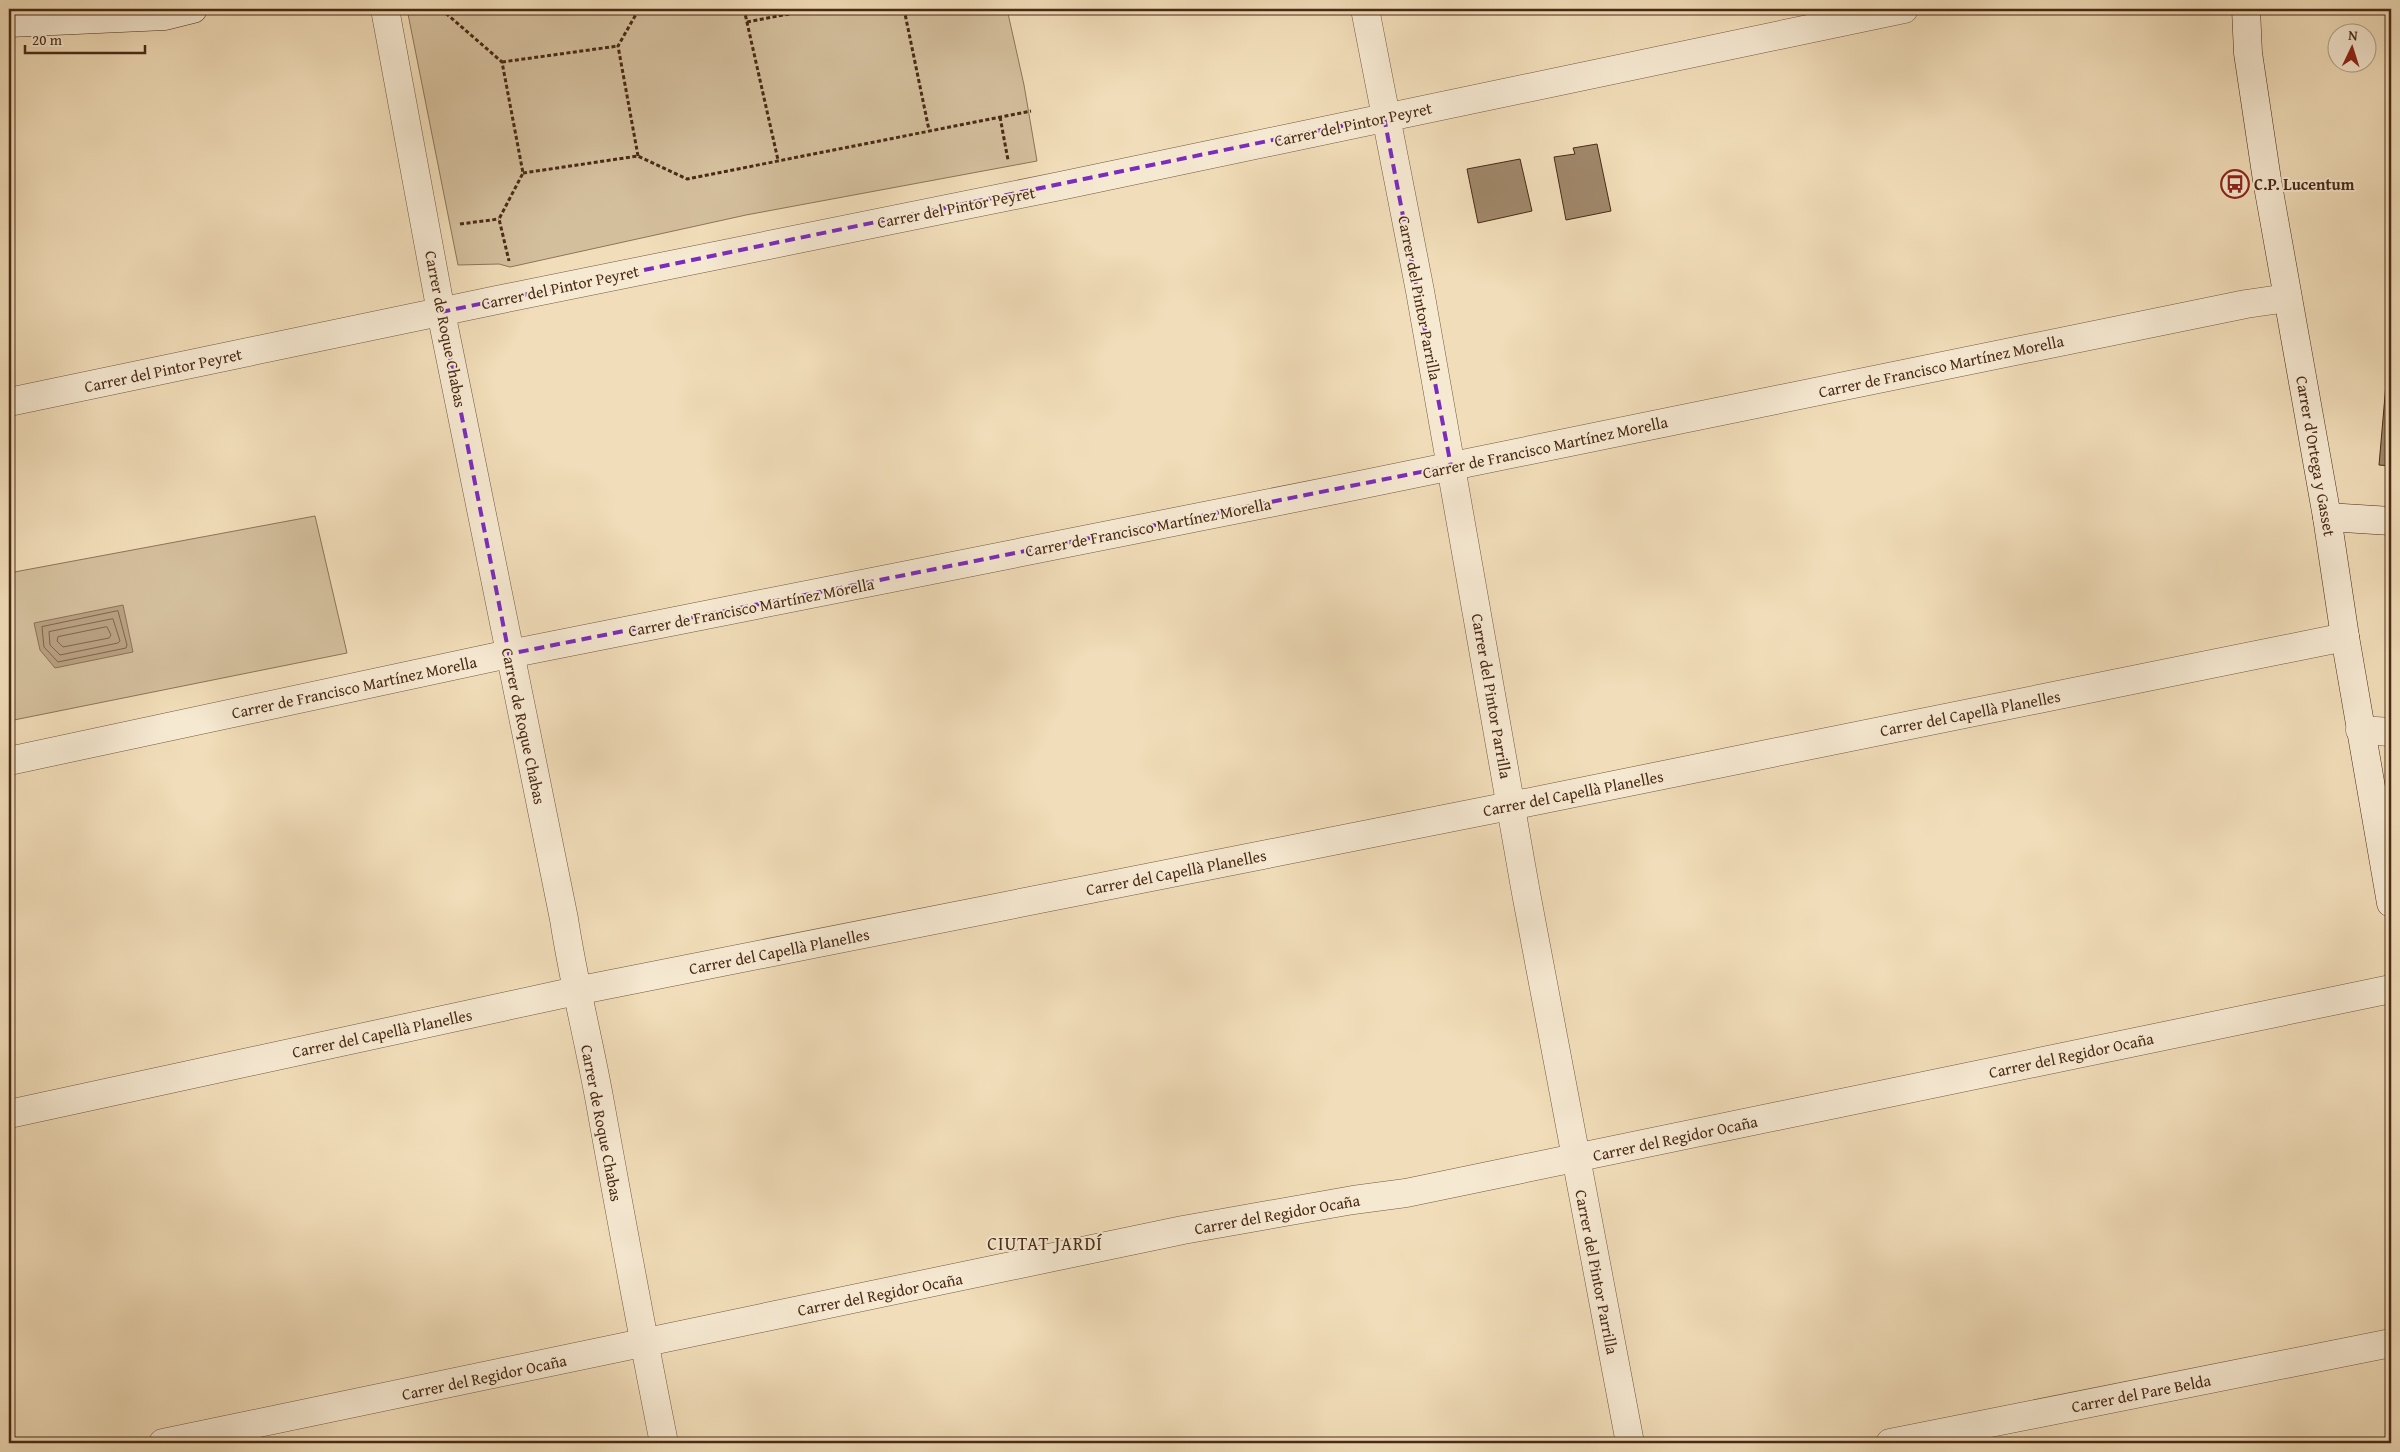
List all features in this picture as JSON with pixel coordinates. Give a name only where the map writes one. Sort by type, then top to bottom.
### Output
[{"type":"street","points":[[9,23],[165,16],[193,9]]},
{"type":"street","name":"Carrer de Roque Chabas","points":[[386,9],[441,312],[564,919],[576,991],[599,1097],[607,1151],[664,1443]]},
{"type":"street","name":"Carrer del Pintor Parrilla","points":[[1365,9],[1384,117],[1420,291],[1511,805],[1630,1443]]},
{"type":"street","name":"Carrer del Pintor Peyret","points":[[9,402],[1069,184],[1904,9]]},
{"type":"street","name":"Carrer d'Ortega y Gasset","points":[[2246,9],[2248,53],[2267,180],[2327,517],[2360,730],[2391,903]]},
{"type":"street","name":"Carrer de Francisco Martínez Morella","points":[[9,761],[509,654],[1451,466],[2246,304],[2288,298]]},
{"type":"street","points":[[2327,517],[2391,521]]},
{"type":"street","name":"Carrer del Capellà Planelles","points":[[9,1114],[576,991],[2345,637]]},
{"type":"street","points":[[2360,730],[2391,732]]},
{"type":"street","name":"Carrer del Regidor Ocaña","points":[[163,1443],[1184,1230],[1353,1200],[1406,1193],[2391,989]]},
{"type":"street","name":"Carrer del Pare Belda","points":[[1890,1443],[2391,1343]]},
{"type":"path","points":[[441,9],[502,62],[523,173],[499,218],[510,267]]},
{"type":"path","points":[[638,156],[618,46],[640,9]]},
{"type":"path","points":[[744,9],[778,160]]},
{"type":"path","points":[[747,22],[815,9]]},
{"type":"path","points":[[904,9],[929,130]]},
{"type":"path","points":[[502,62],[618,46]]},
{"type":"path","points":[[523,173],[638,156],[687,179],[1031,111]]},
{"type":"path","points":[[1000,117],[1010,169]]},
{"type":"path","points":[[457,224],[499,218]]},
{"type":"highlighted area","points":[[1384,117],[1451,466],[509,654],[441,312]]},
{"type":"shaded area","points":[[409,9],[1007,9],[1024,85],[1037,161],[746,215],[510,267],[499,264],[458,265],[408,14]]},
{"type":"shaded area","points":[[315,516],[347,653],[9,721],[9,573]]},
{"type":"water","points":[[123,605],[133,652],[55,668],[40,650],[34,623]]},
{"type":"building","points":[[1597,144],[1611,211],[1566,220],[1554,157],[1575,154],[1573,148]]},
{"type":"building","points":[[1520,159],[1532,211],[1478,223],[1467,169]]},
{"type":"building","points":[[2391,318],[2391,361],[2388,361]]},
{"type":"building","points":[[2388,361],[2391,361],[2391,466],[2379,465]]},
{"type":"place","name":"C.P. Lucentum","points":[[2235,184]]},
{"type":"district","name":"CIUTAT JARDÍ","points":[[1045,1244]]}]
